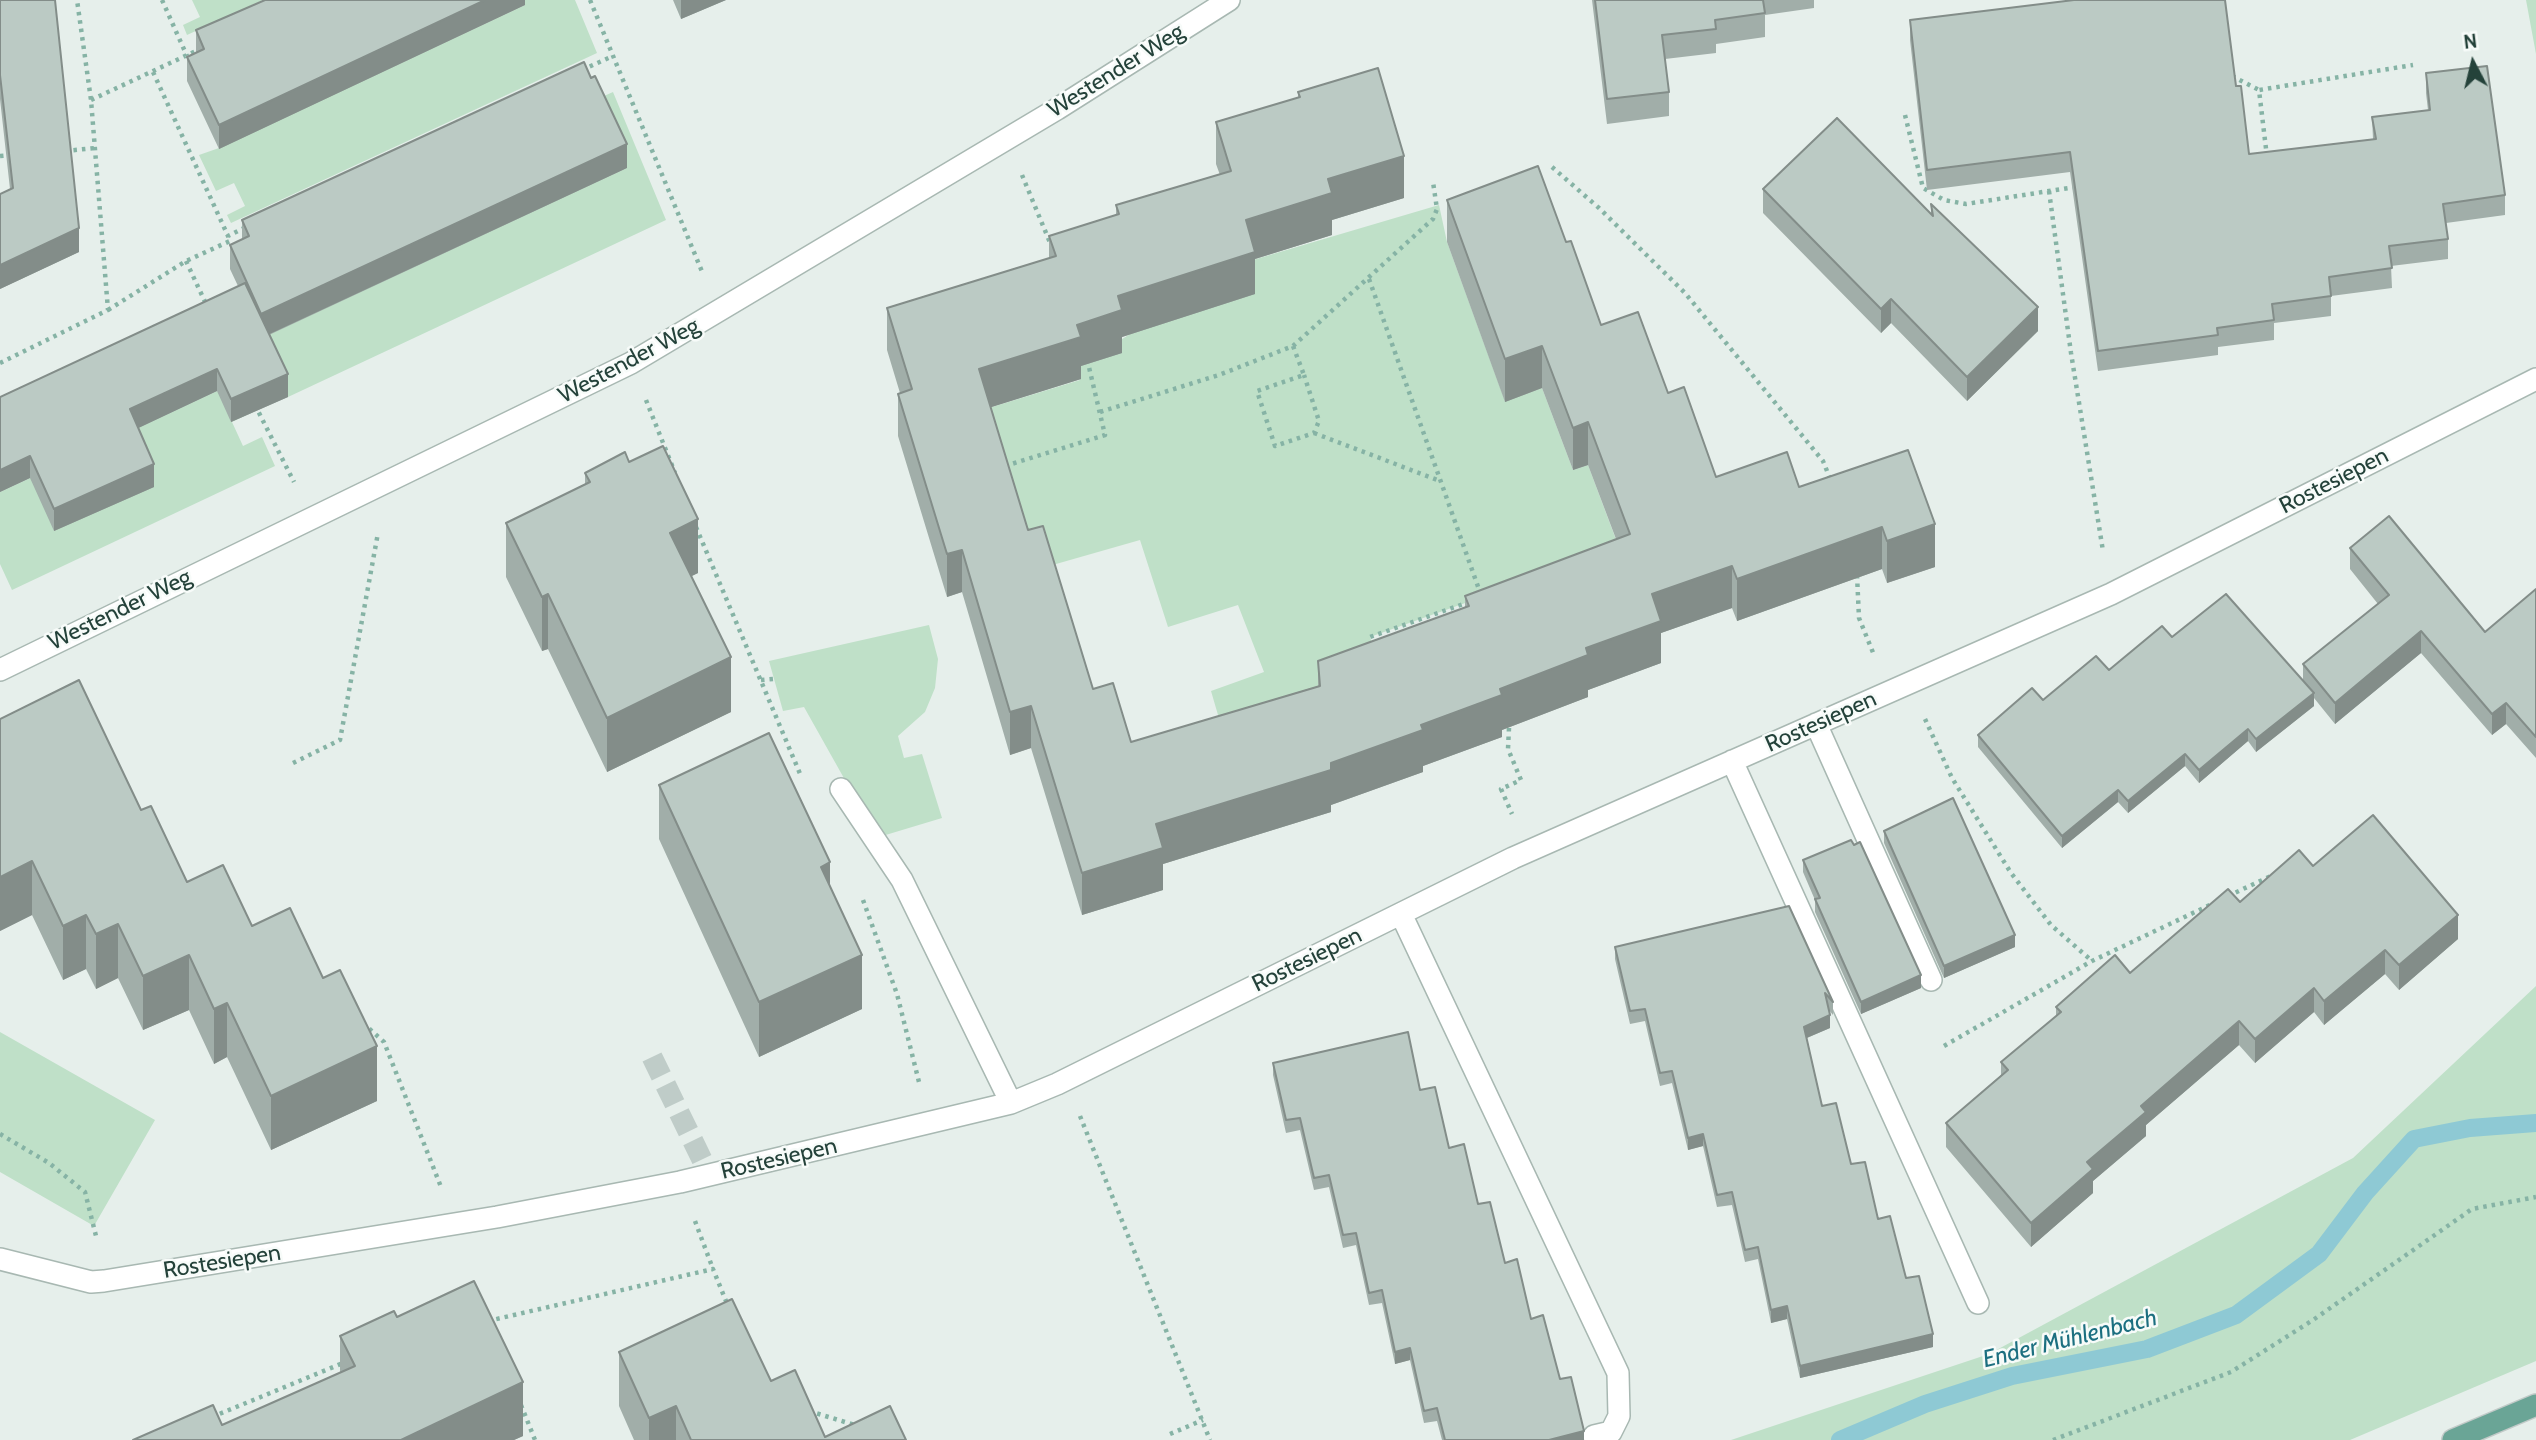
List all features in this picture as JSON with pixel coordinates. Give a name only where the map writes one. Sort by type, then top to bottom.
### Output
[{"type":"main road","points":[[2453,1440],[2536,1405]]},
{"type":"street","name":"Westender Weg","points":[[0,670],[631,363],[1007,139],[1229,0]]},
{"type":"street","name":"Rostesiepen","points":[[0,1259],[91,1282],[456,1224],[680,1182],[1011,1103],[1057,1084],[1513,858],[2111,594],[2536,379]]},
{"type":"street","points":[[1816,724],[1931,980]]},
{"type":"street","points":[[1732,761],[1978,1303]]},
{"type":"street","points":[[841,789],[902,880],[1011,1103]]},
{"type":"street","points":[[1401,914],[1618,1373],[1619,1416],[1611,1432],[1594,1436]]},
{"type":"path","points":[[77,0],[91,100],[108,310]]},
{"type":"path","points":[[162,0],[187,56]]},
{"type":"path","points":[[590,0],[719,313]]},
{"type":"path","points":[[91,100],[207,46]]},
{"type":"path","points":[[579,72],[613,56]]},
{"type":"path","points":[[2230,75],[2259,90],[2413,65]]},
{"type":"path","points":[[0,363],[108,310],[186,261],[230,241],[153,72]]},
{"type":"path","points":[[2259,90],[2267,160]]},
{"type":"path","points":[[1905,116],[1923,188],[1944,200],[1966,204],[2077,187]]},
{"type":"path","points":[[1007,139],[1056,257]]},
{"type":"path","points":[[55,151],[95,148]]},
{"type":"path","points":[[0,156],[14,155]]},
{"type":"path","points":[[1552,167],[1599,208],[1685,293],[1823,461],[1834,490]]},
{"type":"path","points":[[1100,412],[1219,375],[1293,346],[1433,219],[1437,209],[1433,182]]},
{"type":"path","points":[[2049,191],[2071,353],[2111,594]]},
{"type":"path","points":[[228,236],[251,225]]},
{"type":"path","points":[[186,261],[211,315]]},
{"type":"path","points":[[1369,279],[1482,597]]},
{"type":"path","points":[[1293,346],[1319,421],[1314,433]]},
{"type":"path","points":[[631,363],[678,478]]},
{"type":"path","points":[[998,469],[1105,435],[1088,363]]},
{"type":"path","points":[[1304,375],[1257,391],[1275,446],[1314,433],[1440,481]]},
{"type":"path","points":[[254,403],[310,518]]},
{"type":"path","points":[[293,763],[340,740],[388,481]]},
{"type":"path","points":[[691,514],[806,787]]},
{"type":"path","points":[[1857,567],[1860,618],[1889,692]]},
{"type":"path","points":[[1373,648],[1370,637],[1494,593]]},
{"type":"path","points":[[1465,604],[1469,614]]},
{"type":"path","points":[[761,680],[773,679]]},
{"type":"path","points":[[1909,683],[1952,778],[2011,873],[2051,925],[2092,961]]},
{"type":"path","points":[[1501,789],[1521,780],[1508,749],[1509,727]]},
{"type":"path","points":[[1944,1046],[2092,961],[2273,876]]},
{"type":"path","points":[[859,890],[897,994],[929,1122]]},
{"type":"path","points":[[354,1018],[365,1024],[384,1042],[456,1224]]},
{"type":"path","points":[[1057,1084],[1079,1113],[1210,1440]]},
{"type":"path","points":[[0,1134],[49,1163],[85,1192],[94,1226]]},
{"type":"path","points":[[680,1182],[729,1308]]},
{"type":"path","points":[[2053,1440],[2231,1372],[2314,1320],[2472,1209],[2536,1197]]},
{"type":"path","points":[[476,1317],[489,1321],[713,1269]]},
{"type":"path","points":[[489,1321],[493,1333]]},
{"type":"path","points":[[207,1419],[348,1361]]},
{"type":"path","points":[[516,1392],[535,1440]]},
{"type":"path","points":[[804,1410],[867,1429]]},
{"type":"path","points":[[1170,1434],[1203,1420]]},
{"type":"green space","points":[[192,0],[263,0],[187,35],[183,25],[200,17]]},
{"type":"green space","points":[[523,0],[575,0],[597,53],[231,223],[227,215],[245,206],[234,183],[216,191],[199,155],[525,5]]},
{"type":"green space","points":[[2526,0],[2536,0],[2536,54]]},
{"type":"green space","points":[[613,92],[666,220],[288,397],[261,335],[627,168],[595,100]]},
{"type":"green space","points":[[1439,205],[1447,242],[1505,401],[1542,388],[1573,470],[1588,465],[1630,577],[1482,597],[1370,637],[1384,679],[1230,756],[1211,691],[1264,672],[1238,605],[1168,627],[1140,540],[1028,572],[979,411],[1080,380],[1077,367],[1246,262]]},
{"type":"green space","points":[[217,391],[251,413],[232,422],[243,446],[262,437],[275,466],[12,590],[0,564],[0,492]]},
{"type":"green space","points":[[929,625],[938,659],[935,688],[925,712],[898,736],[904,758],[922,754],[942,818],[869,840],[845,780],[804,707],[783,711],[769,661]]},
{"type":"green space","points":[[2536,986],[2536,1361],[2350,1440],[1731,1440],[1989,1354],[2353,1158]]},
{"type":"green space","points":[[0,1032],[155,1120],[94,1226],[0,1172]]},
{"type":"building","points":[[0,0],[55,0],[79,228],[0,265],[0,194],[13,188],[0,75]]},
{"type":"building","points":[[265,0],[485,0],[219,125],[187,57],[204,49],[196,30]]},
{"type":"building","points":[[1595,0],[1763,0],[1765,13],[1715,20],[1716,29],[1662,35],[1669,92],[1607,99]]},
{"type":"building","points":[[2074,0],[2225,0],[2236,86],[2241,86],[2249,154],[2376,139],[2372,117],[2430,110],[2426,73],[2487,66],[2505,195],[2443,204],[2448,239],[2389,246],[2392,268],[2329,277],[2331,296],[2272,304],[2274,320],[2217,328],[2218,335],[2098,351],[2070,152],[1927,170],[1910,20]]},
{"type":"building","points":[[584,62],[591,78],[595,76],[627,144],[261,314],[230,245],[249,236],[242,220]]},
{"type":"building","points":[[1378,68],[1404,156],[1328,179],[1332,193],[1246,220],[1255,252],[1118,296],[1122,310],[1077,325],[1081,337],[979,369],[1028,530],[1043,526],[1093,689],[1113,683],[1131,742],[1320,686],[1318,661],[1469,606],[1465,596],[1630,534],[1588,422],[1573,428],[1542,346],[1505,359],[1447,200],[1538,166],[1566,242],[1571,241],[1601,325],[1638,312],[1668,393],[1684,387],[1716,477],[1787,452],[1799,487],[1908,450],[1935,524],[1887,541],[1882,527],[1737,579],[1732,566],[1652,594],[1661,621],[1586,648],[1588,655],[1500,689],[1502,695],[1421,725],[1423,730],[1331,763],[1331,770],[1156,824],[1163,848],[1082,873],[1031,706],[1010,712],[962,550],[947,554],[898,394],[912,389],[887,308],[1056,256],[1049,236],[1119,214],[1116,205],[1231,171],[1216,122],[1300,97],[1298,92]]},
{"type":"building","points":[[1837,118],[1933,216],[1931,204],[2038,307],[1967,377],[1891,299],[1881,309],[1763,189]]},
{"type":"building","points":[[245,283],[288,374],[231,399],[217,369],[130,409],[154,464],[54,509],[30,456],[0,470],[0,397]]},
{"type":"building","points":[[663,446],[698,519],[670,533],[731,657],[607,718],[548,594],[542,597],[506,523],[590,482],[585,473],[625,452],[629,462]]},
{"type":"building","points":[[2389,516],[2485,632],[2536,589],[2536,737],[2506,703],[2492,714],[2421,631],[2335,703],[2303,664],[2389,595],[2350,548]]},
{"type":"building","points":[[2226,594],[2314,693],[2256,739],[2248,729],[2199,770],[2185,754],[2128,801],[2118,790],[2062,836],[1978,735],[2032,688],[2043,700],[2096,656],[2109,670],[2162,626],[2172,637]]},
{"type":"building","points":[[79,680],[141,810],[151,806],[187,882],[223,865],[252,926],[290,908],[323,978],[340,970],[377,1046],[271,1096],[227,1003],[214,1009],[189,955],[143,976],[118,924],[96,934],[86,915],[63,926],[32,861],[0,877],[0,719]]},
{"type":"building","points":[[769,733],[830,862],[821,867],[862,955],[759,1002],[659,785]]},
{"type":"building","points":[[1953,798],[2015,935],[1944,966],[1884,831]]},
{"type":"building","points":[[2373,815],[2458,915],[2399,965],[2385,950],[2324,1001],[2314,988],[2255,1039],[2239,1021],[2141,1106],[2146,1112],[2087,1162],[2093,1169],[2031,1223],[1946,1123],[2008,1070],[2001,1062],[2061,1012],[2056,1007],[2115,955],[2130,973],[2228,889],[2240,902],[2299,850],[2313,866]]},
{"type":"building","points":[[1851,840],[1854,845],[1860,842],[1921,975],[1861,1002],[1815,899],[1820,898],[1803,860]]},
{"type":"building","points":[[1789,906],[1833,1002],[1825,993],[1830,1015],[1804,1027],[1822,1106],[1836,1103],[1851,1164],[1865,1162],[1878,1219],[1890,1216],[1906,1278],[1919,1276],[1933,1334],[1800,1366],[1787,1306],[1771,1310],[1758,1247],[1745,1250],[1732,1192],[1717,1195],[1703,1134],[1688,1138],[1672,1071],[1660,1073],[1645,1009],[1630,1011],[1615,947]]},
{"type":"building","points":[[1408,1032],[1420,1090],[1435,1087],[1449,1148],[1464,1144],[1478,1204],[1490,1202],[1505,1263],[1517,1259],[1531,1319],[1543,1315],[1560,1379],[1571,1377],[1584,1431],[1549,1440],[1445,1440],[1437,1408],[1424,1411],[1410,1348],[1395,1352],[1382,1290],[1369,1293],[1356,1233],[1343,1235],[1329,1175],[1314,1178],[1300,1118],[1286,1120],[1273,1063]]},
{"type":"building","points":[[474,1281],[523,1382],[401,1440],[133,1440],[213,1405],[222,1425],[355,1366],[340,1336],[394,1311],[397,1317]]},
{"type":"building","points":[[732,1299],[771,1381],[795,1370],[825,1437],[890,1406],[906,1440],[691,1440],[676,1406],[649,1418],[619,1352]]},
{"type":"waterway","name":"Ender Mühlenbach","points":[[1840,1440],[1925,1404],[2012,1376],[2147,1349],[2236,1315],[2319,1254],[2365,1193],[2414,1139],[2470,1128],[2536,1123]]},
{"type":"tunnel","points":[[652,1057],[710,1176]]}]
